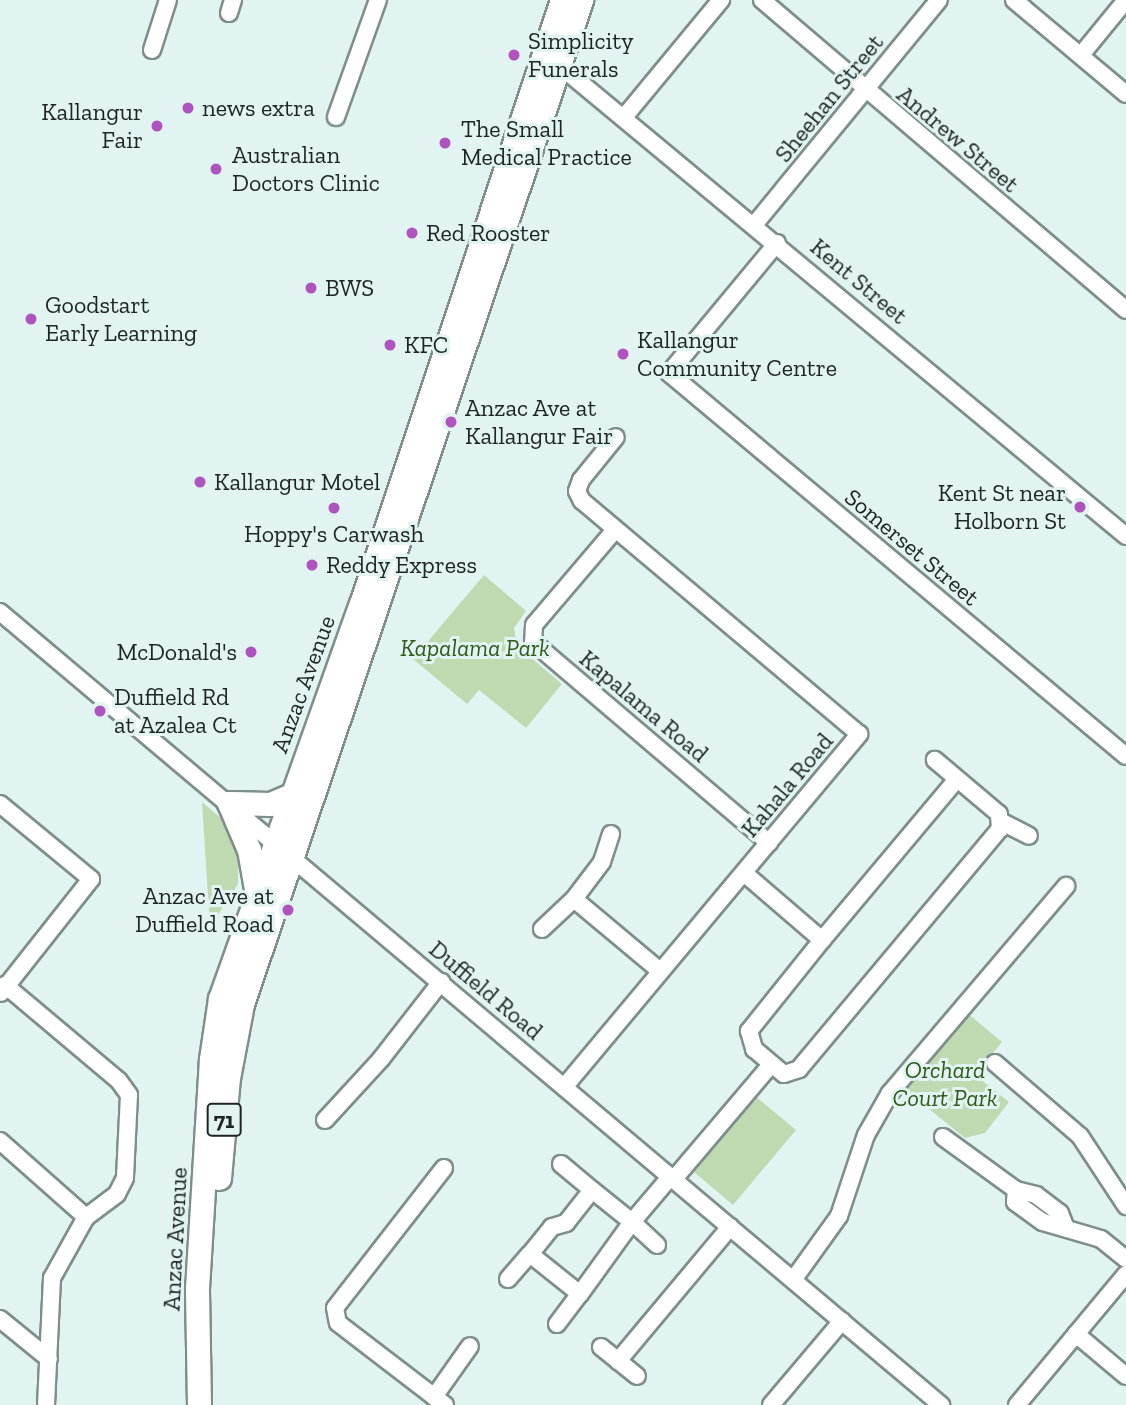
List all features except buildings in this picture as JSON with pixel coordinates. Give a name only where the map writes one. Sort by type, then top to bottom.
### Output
[{"type":"highway","name":"Anzac Avenue","points":[[199,1405],[197,1288],[211,1059],[225,984],[256,892],[283,850],[290,795],[360,604],[562,0]]},
{"type":"highway","name":"Anzac Avenue","points":[[213,1405],[212,1270],[232,1049],[242,1004],[283,850],[581,0]]},
{"type":"highway","points":[[256,892],[251,858],[229,803],[270,804],[290,795]]},
{"type":"street","points":[[152,50],[168,0]]},
{"type":"street","points":[[336,117],[378,0]]},
{"type":"street","points":[[625,116],[721,0]]},
{"type":"street","name":"Andrew Street","points":[[762,0],[1126,310]]},
{"type":"street","name":"Sheehan Street","points":[[754,225],[939,0]]},
{"type":"street","points":[[1014,0],[1126,94]]},
{"type":"street","points":[[1081,55],[1126,0]]},
{"type":"street","name":"Kent Street","points":[[559,65],[625,116],[1126,536]]},
{"type":"street","name":"Somerset Street","points":[[776,243],[669,373],[1126,756]]},
{"type":"street","name":"Kahala Road","points":[[565,1086],[859,734],[614,531],[578,491],[581,480],[616,437]]},
{"type":"street","name":"Kapalama Road","points":[[614,531],[534,625],[533,642],[769,843]]},
{"type":"street","name":"Duffield Road","points":[[0,612],[942,1405]]},
{"type":"street","points":[[935,760],[999,814],[1002,822],[1029,836]]},
{"type":"street","points":[[957,779],[751,1026],[750,1043],[770,1066],[784,1074],[799,1069],[996,837],[1002,822]]},
{"type":"street","points":[[0,804],[91,879],[3,990],[119,1081],[129,1095],[125,1178],[117,1194],[86,1217],[51,1278],[46,1405]]},
{"type":"street","points":[[542,929],[578,903],[602,862],[611,834]]},
{"type":"street","points":[[744,873],[822,940]]},
{"type":"street","points":[[793,1280],[838,1216],[866,1135],[890,1093],[1066,886]]},
{"type":"street","points":[[578,903],[660,971]]},
{"type":"street","points":[[325,1120],[381,1059],[441,982]]},
{"type":"street","points":[[995,1063],[1080,1136],[1126,1206]]},
{"type":"street","points":[[556,1324],[632,1222],[770,1066]]},
{"type":"street","points":[[943,1137],[1016,1190],[1036,1195],[1060,1213],[1065,1226],[1093,1237],[1126,1259]]},
{"type":"street","points":[[0,1141],[86,1217]]},
{"type":"street","points":[[561,1164],[657,1245]]},
{"type":"street","points":[[444,1167],[335,1308],[338,1323],[439,1401],[470,1346]]},
{"type":"street","points":[[508,1279],[552,1227],[566,1223],[592,1190]]},
{"type":"street","points":[[618,1361],[730,1227]]},
{"type":"street","points":[[1017,1405],[1126,1271],[1093,1237]]},
{"type":"street","points":[[530,1254],[580,1294]]},
{"type":"street","points":[[0,1319],[49,1359]]},
{"type":"street","points":[[771,1405],[842,1321]]},
{"type":"street","points":[[1076,1334],[1126,1376]]},
{"type":"street","points":[[601,1347],[637,1376]]},
{"type":"green space","name":"Kapalama Park","points":[[484,575],[526,611],[514,628],[517,646],[562,684],[526,728],[479,690],[467,704],[413,659]]},
{"type":"green space","points":[[202,802],[231,827],[238,854],[238,884],[210,927]]},
{"type":"green space","name":"Orchard Court Park","points":[[966,1012],[1002,1042],[975,1075],[1009,1102],[985,1133],[965,1138],[903,1088]]},
{"type":"green space","points":[[755,1096],[796,1130],[733,1205],[693,1171]]},
{"type":"place","name":"Simplicity Funerals","points":[[514,55]]},
{"type":"place","name":"news extra","points":[[188,108]]},
{"type":"place","name":"Kallangur Fair","points":[[157,126]]},
{"type":"place","name":"The Small Medical Practice","points":[[445,143]]},
{"type":"place","name":"Australian Doctors Clinic","points":[[216,169]]},
{"type":"place","name":"Red Rooster","points":[[412,233]]},
{"type":"place","name":"BWS","points":[[311,288]]},
{"type":"place","name":"Goodstart Early Learning","points":[[31,319]]},
{"type":"place","name":"KFC","points":[[390,345]]},
{"type":"place","name":"Kallangur Community Centre","points":[[623,354]]},
{"type":"place","name":"Anzac Ave at Kallangur Fair","points":[[451,422]]},
{"type":"place","name":"Kallangur Motel","points":[[200,482]]},
{"type":"place","name":"Kent St near Holborn St","points":[[1080,507]]},
{"type":"place","name":"Hoppy's Carwash","points":[[334,508]]},
{"type":"place","name":"Reddy Express","points":[[312,565]]},
{"type":"place","name":"McDonald's","points":[[251,652]]},
{"type":"place","name":"Duffield Rd at Azalea Ct","points":[[100,711]]},
{"type":"place","name":"Anzac Ave at Duffield Road","points":[[288,910]]}]
